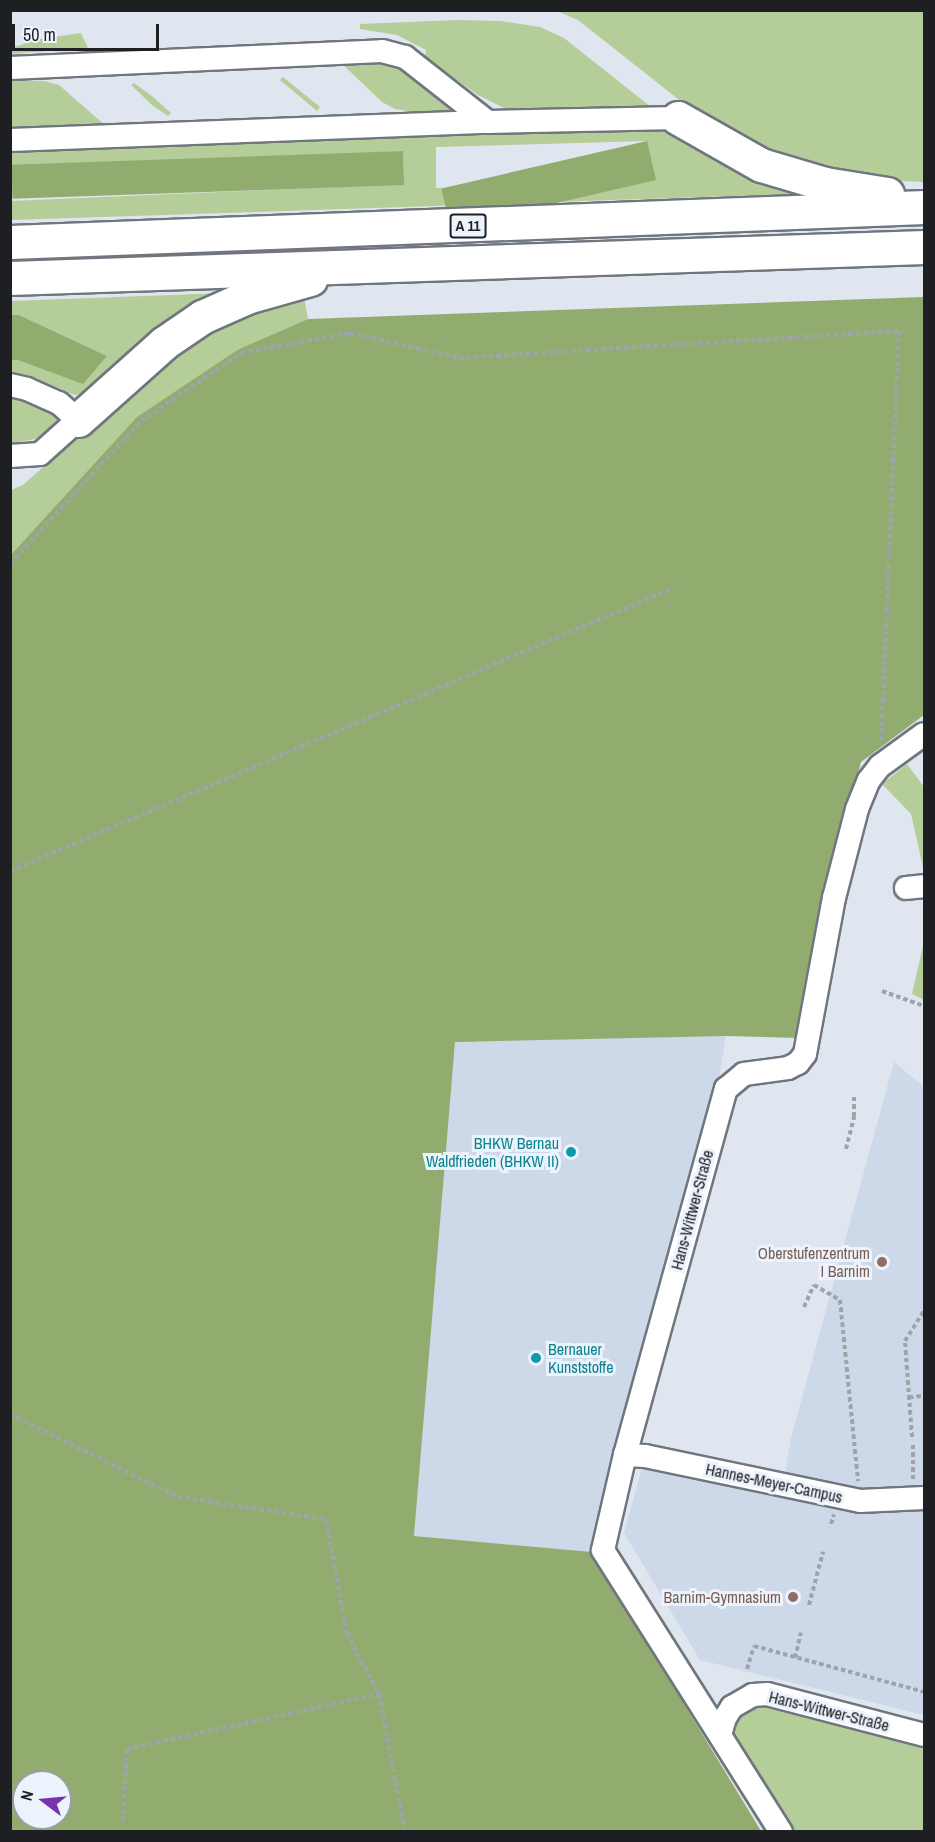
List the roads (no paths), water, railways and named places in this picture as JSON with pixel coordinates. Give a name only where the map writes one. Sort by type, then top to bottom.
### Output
[{"type":"highway","points":[[678,118],[736,152],[792,176],[856,191],[924,195]]},
{"type":"highway","name":"A 11","points":[[10,242],[924,207]]},
{"type":"highway","name":"A 11","points":[[10,278],[924,247]]},
{"type":"highway","points":[[78,420],[164,343],[202,317],[247,297],[361,265]]},
{"type":"street","points":[[10,68],[382,51],[405,57],[488,122]]},
{"type":"street","points":[[10,140],[488,122],[678,118]]},
{"type":"street","points":[[10,385],[27,389],[59,403],[78,420],[40,454],[10,456]]},
{"type":"street","name":"Hans-Wittwer-Straße","points":[[781,1832],[603,1550],[625,1455],[726,1089],[744,1074],[788,1068],[798,1063],[805,1054],[834,898],[857,809],[869,780],[880,766],[924,734]]},
{"type":"street","name":"Hannes-Meyer-Campus","points":[[625,1455],[645,1456],[860,1501],[919,1498]]},
{"type":"street","name":"Hans-Wittwer-Straße","points":[[720,1735],[732,1707],[753,1695],[767,1694],[924,1735]]},
{"type":"place","name":"BHKW Bernau Waldfrieden (BHKW II)","points":[[571,1152]]},
{"type":"place","name":"Oberstufenzentrum I Barnim","points":[[882,1262]]},
{"type":"place","name":"Bernauer Kunststoffe","points":[[536,1358]]},
{"type":"place","name":"Barnim-Gymnasium","points":[[793,1597]]}]
